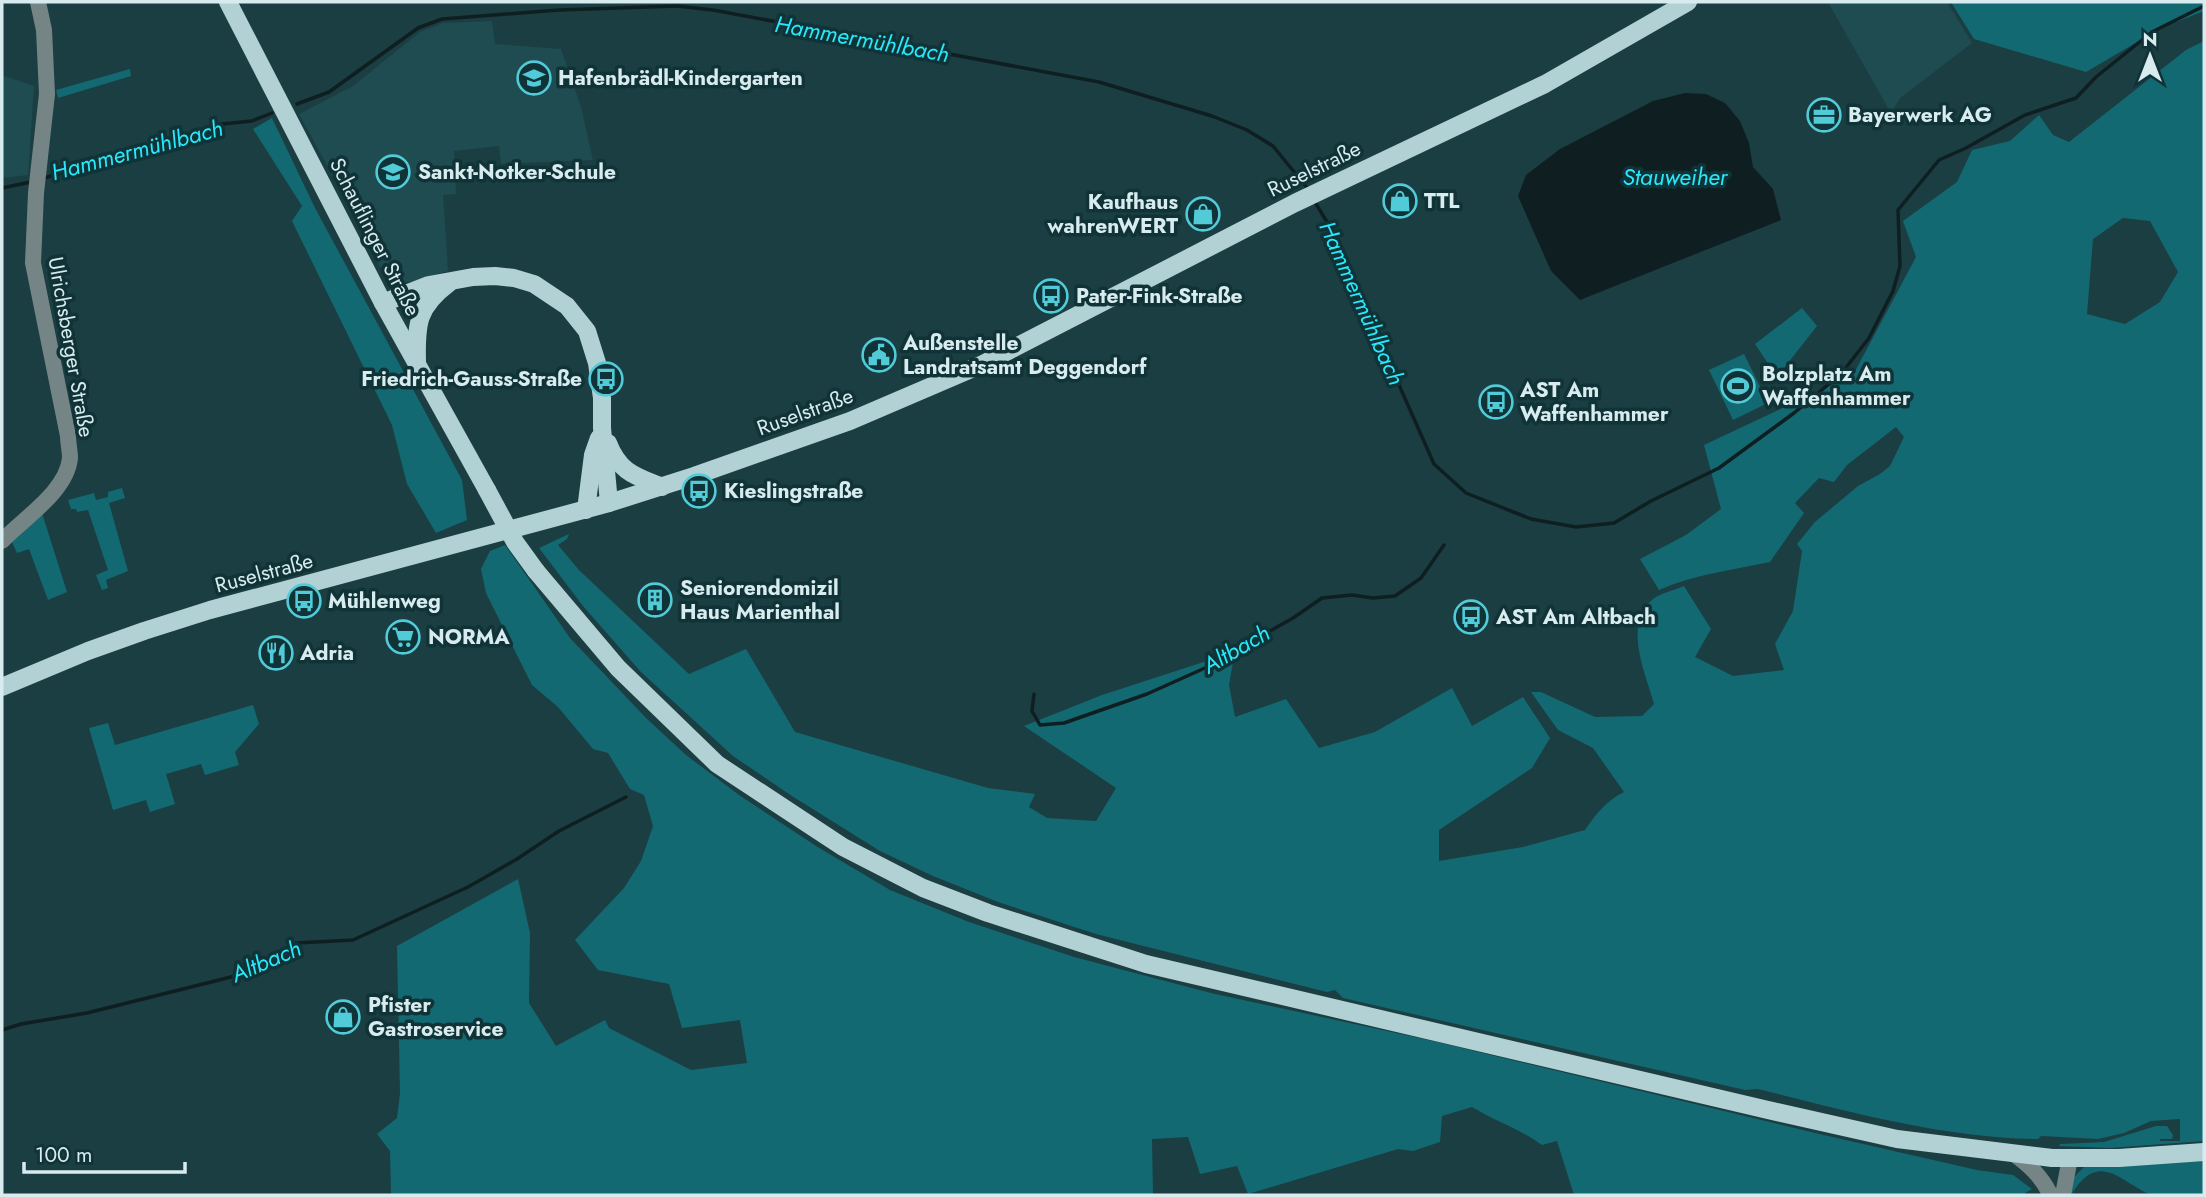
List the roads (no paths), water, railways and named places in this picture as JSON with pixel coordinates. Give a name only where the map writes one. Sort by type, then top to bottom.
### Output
[{"type":"main road","name":"Schauflinger Straße","points":[[228,2],[383,303],[515,542],[536,571],[618,668],[716,764],[843,847],[923,888],[966,905],[1066,940],[1146,964],[1792,1116],[1897,1139],[2014,1154],[2061,1158],[2119,1158],[2204,1152]]},
{"type":"main road","name":"Ruselstraße","points":[[2,687],[88,651],[210,610],[586,510],[662,487],[850,421],[983,364],[1327,187],[1545,84],[1688,2]]},
{"type":"main road","points":[[383,303],[429,285],[495,276],[534,284],[567,306],[587,331],[597,363],[609,503]]},
{"type":"main road","points":[[393,321],[430,299],[449,283]]},
{"type":"main road","points":[[418,365],[419,319],[422,309],[430,299]]},
{"type":"main road","points":[[602,428],[612,455],[624,471],[662,487]]},
{"type":"main road","points":[[586,510],[593,455],[602,428]]},
{"type":"street","name":"Ulrichsberger Straße","points":[[2,541],[58,488],[65,477],[70,457],[33,263],[47,72],[44,30],[38,2]]},
{"type":"street","points":[[2014,1154],[2031,1166],[2054,1194]]},
{"type":"street","points":[[2054,1194],[2061,1158]]},
{"type":"water","name":"Stauweiher","points":[[1685,93],[1706,94],[1725,103],[1740,121],[1749,143],[1753,167],[1773,189],[1781,220],[1580,300],[1551,271],[1518,196],[1526,175],[1560,149],[1653,101]]},
{"type":"waterway","name":"Hammermühlbach","points":[[297,104],[329,92],[418,28],[442,19],[559,10],[677,6],[713,10],[1099,82],[1212,116],[1247,130],[1273,146],[1308,189]]},
{"type":"waterway","name":"Hammermühlbach","points":[[1313,199],[1327,222],[1434,464],[1466,493],[1531,519],[1576,527],[1614,523],[1651,501],[1719,468],[1794,413],[1841,374],[1869,338],[1893,291],[1900,266],[1898,210],[1939,160],[2025,115],[2076,98],[2096,77],[2152,32],[2204,6]]},
{"type":"waterway","name":"Hammermühlbach","points":[[41,179],[222,124],[252,121],[272,113]]},
{"type":"waterway","name":"Hammermühlbach","points":[[2,188],[31,182]]},
{"type":"waterway","name":"Altbach","points":[[1034,694],[1032,711],[1040,725],[1064,723],[1147,694],[1205,668],[1293,618],[1322,598],[1352,595],[1373,598],[1395,596],[1421,578],[1444,545]]},
{"type":"waterway","name":"Altbach","points":[[2,1030],[21,1024],[87,1013],[239,975],[296,943],[353,940],[468,887],[559,831],[626,797]]},
{"type":"place","name":"Hafenbrädl-Kindergarten","points":[[534,78]]},
{"type":"place","name":"Bayerwerk AG","points":[[1824,115]]},
{"type":"place","name":"Sankt-Notker-Schule","points":[[393,172]]},
{"type":"place","name":"TTL","points":[[1400,201]]},
{"type":"place","name":"Kaufhaus wahrenWERT","points":[[1203,214]]},
{"type":"place","name":"Pater-Fink-Straße","points":[[1051,296]]},
{"type":"place","name":"Außenstelle Landratsamt Deggendorf","points":[[879,355]]},
{"type":"place","name":"Friedrich-Gauss-Straße","points":[[606,379]]},
{"type":"place","name":"Bolzplatz Am Waffenhammer","points":[[1738,386]]},
{"type":"place","name":"AST Am Waffenhammer","points":[[1496,402]]},
{"type":"place","name":"Kieslingstraße","points":[[699,491]]},
{"type":"place","name":"Seniorendomizil Haus Marienthal","points":[[655,600]]},
{"type":"place","name":"Mühlenweg","points":[[304,601]]},
{"type":"place","name":"AST Am Altbach","points":[[1471,617]]},
{"type":"place","name":"NORMA","points":[[403,637]]},
{"type":"place","name":"Adria","points":[[276,653]]},
{"type":"place","name":"Pfister Gastroservice","points":[[343,1017]]}]
